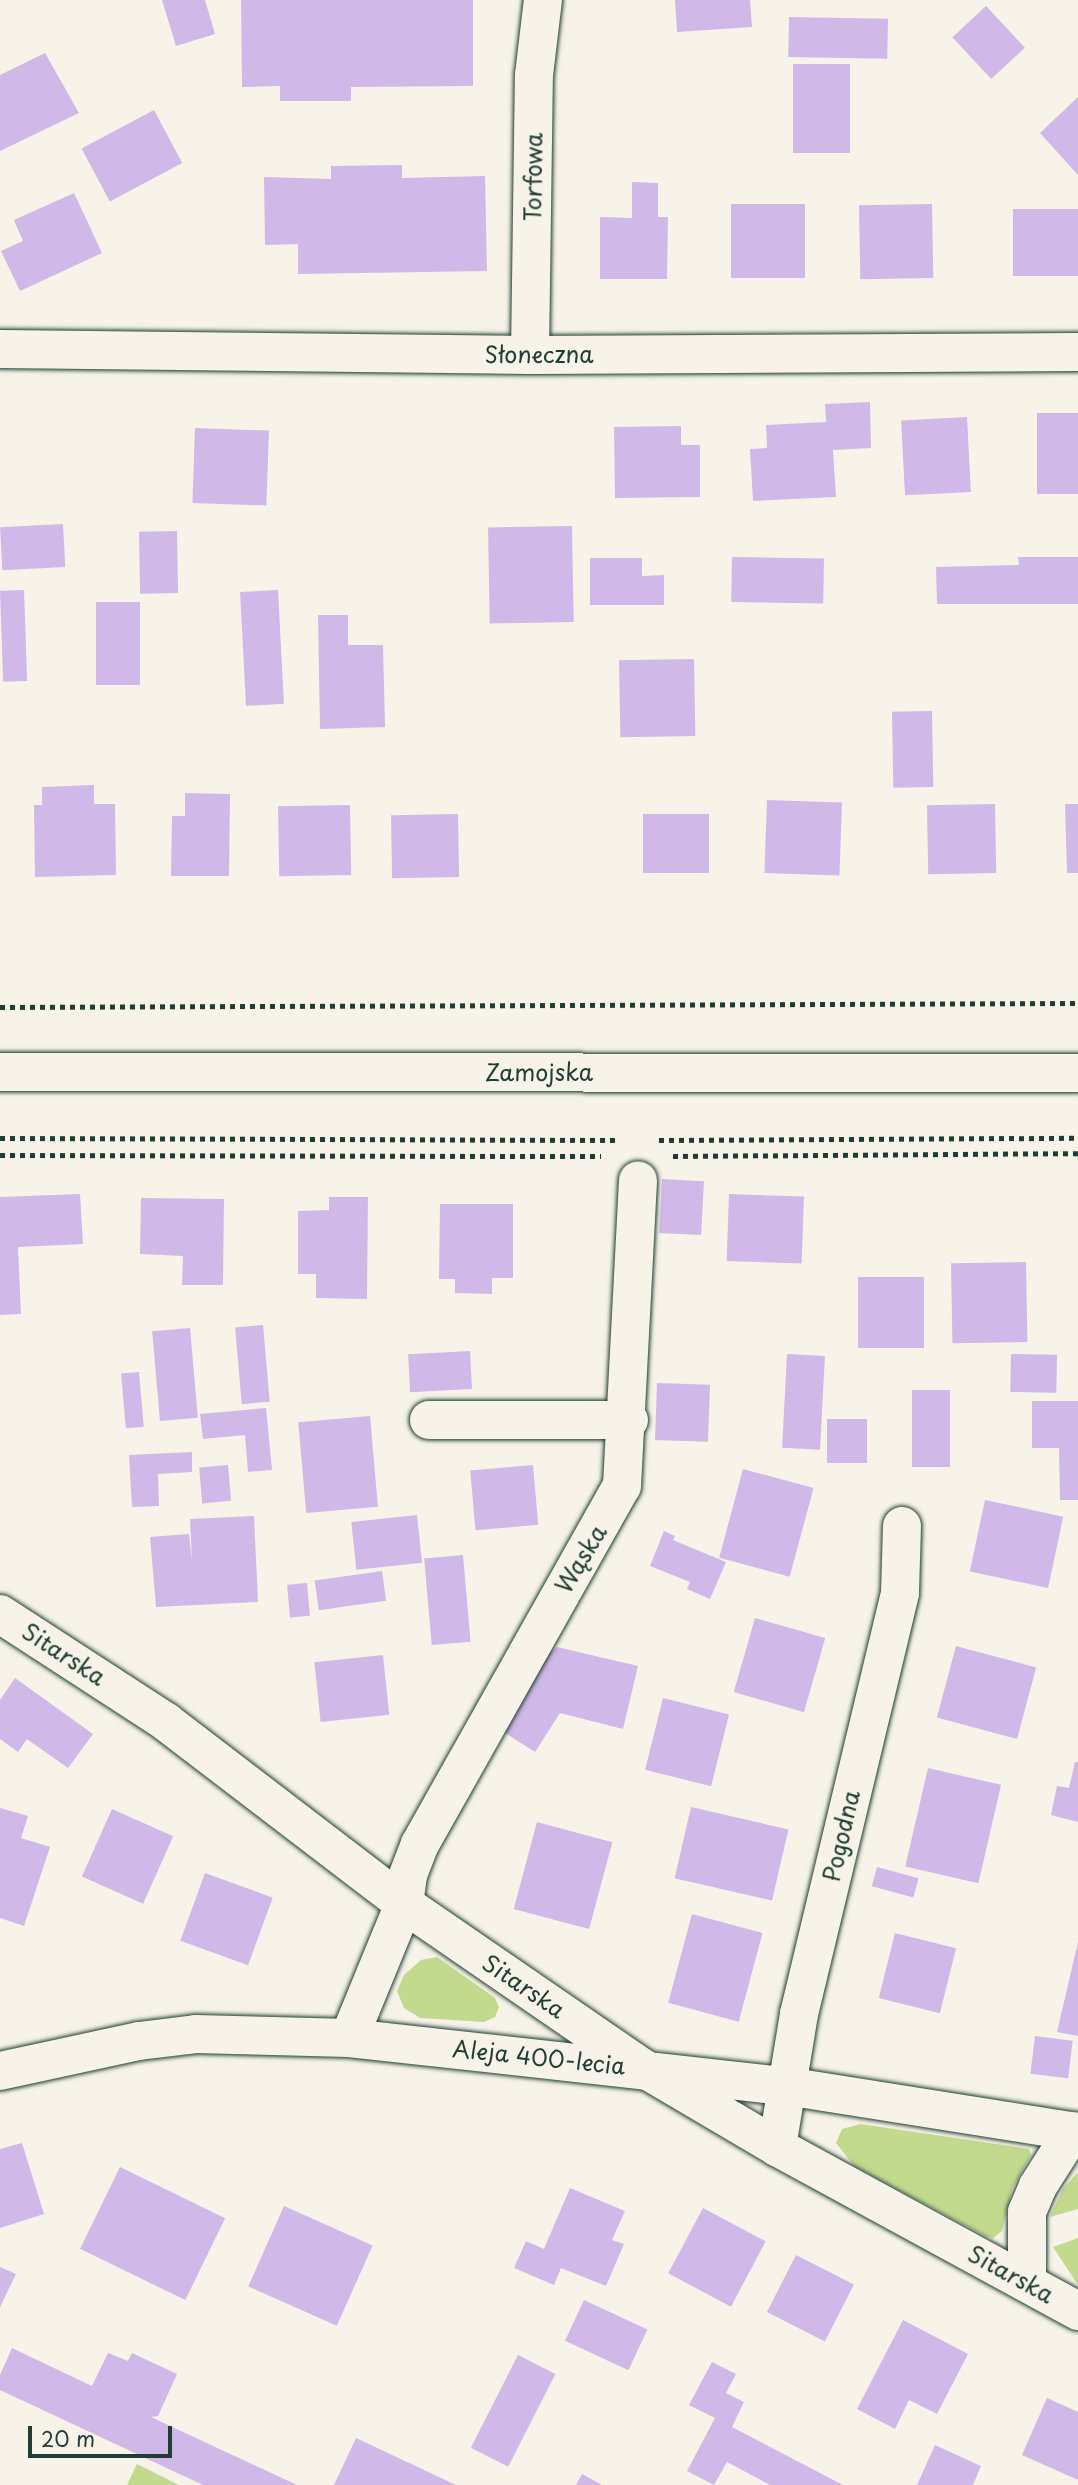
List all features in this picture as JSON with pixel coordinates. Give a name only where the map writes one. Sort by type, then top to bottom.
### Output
[{"type":"street","name":"Torfowa","points":[[530,355],[534,75],[543,0]]},
{"type":"street","name":"Słoneczna","points":[[0,349],[530,355],[1078,352]]},
{"type":"street","name":"Zamojska","points":[[0,1072],[1078,1073]]},
{"type":"street","name":"Wąska","points":[[349,2038],[404,1904],[408,1875],[420,1844],[622,1486],[629,1420],[638,1164]]},
{"type":"street","points":[[429,1420],[629,1420]]},
{"type":"street","name":"Pogodna","points":[[777,2147],[799,2014],[900,1593],[902,1526]]},
{"type":"street","name":"Sitarska","points":[[0,1614],[166,1722],[404,1904],[643,2068],[777,2147],[1078,2311]]},
{"type":"street","name":"Aleja 400-lecia","points":[[0,2071],[139,2041],[196,2034],[349,2038],[643,2068],[786,2086],[1076,2132]]},
{"type":"street","points":[[1027,2282],[1027,2212],[1076,2132]]},
{"type":"path","points":[[0,1007],[1078,1003]]},
{"type":"path","points":[[0,1138],[632,1140]]},
{"type":"path","points":[[646,1140],[1078,1138]]},
{"type":"path","points":[[0,1154],[638,1164],[1078,1153]]},
{"type":"green space","points":[[437,1957],[495,1998],[499,2007],[495,2017],[484,2022],[420,2018],[404,2008],[397,1991],[404,1975],[421,1960]]},
{"type":"green space","points":[[860,2124],[1029,2149],[1031,2155],[1012,2189],[1002,2231],[993,2238],[985,2236],[854,2166],[836,2143],[842,2129]]},
{"type":"green space","points":[[1078,2172],[1078,2209],[1050,2217],[1063,2189]]},
{"type":"green space","points":[[1078,2238],[1078,2285],[1053,2247]]},
{"type":"green space","points":[[137,2464],[179,2485],[127,2485]]},
{"type":"building","points":[[162,0],[205,0],[215,34],[176,46]]},
{"type":"building","points":[[241,0],[473,0],[473,86],[351,87],[351,101],[280,101],[280,86],[242,87]]},
{"type":"building","points":[[675,0],[750,0],[752,27],[677,32]]},
{"type":"building","points":[[986,6],[1025,48],[991,79],[952,37]]},
{"type":"building","points":[[789,17],[888,19],[887,59],[788,57]]},
{"type":"building","points":[[45,53],[79,113],[0,151],[0,75]]},
{"type":"building","points":[[793,64],[850,64],[850,153],[793,153]]},
{"type":"building","points":[[1078,97],[1078,175],[1040,133]]},
{"type":"building","points":[[154,110],[182,163],[110,201],[82,148]]},
{"type":"building","points":[[402,165],[402,178],[485,176],[487,271],[298,274],[298,244],[265,245],[264,177],[331,179],[331,166]]},
{"type":"building","points":[[632,182],[658,183],[658,217],[668,217],[667,279],[600,279],[600,217],[632,218]]},
{"type":"building","points":[[74,193],[102,253],[20,291],[1,251],[23,241],[14,220]]},
{"type":"building","points":[[731,204],[805,204],[805,278],[731,278]]},
{"type":"building","points":[[932,204],[933,278],[860,279],[859,205]]},
{"type":"building","points":[[1013,209],[1078,209],[1078,276],[1013,276]]},
{"type":"building","points":[[870,402],[871,448],[833,450],[836,497],[753,501],[750,449],[767,448],[766,425],[826,422],[825,404]]},
{"type":"building","points":[[1037,413],[1078,413],[1078,494],[1037,494]]},
{"type":"building","points":[[967,417],[971,492],[905,495],[901,420]]},
{"type":"building","points":[[681,426],[681,445],[700,445],[700,497],[615,498],[614,427]]},
{"type":"building","points":[[195,428],[269,431],[266,506],[192,503]]},
{"type":"building","points":[[63,524],[65,567],[2,570],[0,527]]},
{"type":"building","points":[[572,526],[574,622],[490,623],[488,527]]},
{"type":"building","points":[[177,531],[178,593],[140,594],[139,532]]},
{"type":"building","points":[[732,557],[824,559],[823,604],[731,602]]},
{"type":"building","points":[[1018,557],[1078,557],[1078,604],[937,604],[936,567],[1019,565]]},
{"type":"building","points":[[590,558],[642,558],[642,576],[664,575],[664,605],[590,605]]},
{"type":"building","points":[[24,590],[27,681],[3,682],[0,591]]},
{"type":"building","points":[[278,590],[284,704],[246,706],[240,592]]},
{"type":"building","points":[[96,602],[140,602],[140,685],[96,685]]},
{"type":"building","points":[[318,615],[348,615],[348,645],[383,645],[385,727],[320,729]]},
{"type":"building","points":[[694,659],[695,736],[620,737],[619,660]]},
{"type":"building","points":[[932,711],[933,787],[893,788],[892,712]]},
{"type":"building","points":[[94,785],[94,804],[115,804],[116,875],[35,877],[34,805],[42,805],[42,787]]},
{"type":"building","points":[[185,793],[230,794],[229,876],[171,876],[172,816],[185,816]]},
{"type":"building","points":[[767,800],[842,803],[839,876],[764,873]]},
{"type":"building","points":[[995,804],[996,873],[928,874],[927,805]]},
{"type":"building","points":[[1065,804],[1078,804],[1078,873],[1067,873]]},
{"type":"building","points":[[350,805],[351,875],[279,876],[278,806]]},
{"type":"building","points":[[458,814],[459,877],[392,878],[391,815]]},
{"type":"building","points":[[643,814],[709,814],[709,873],[643,873]]},
{"type":"building","points":[[662,1179],[704,1181],[701,1235],[659,1233]]},
{"type":"building","points":[[80,1194],[83,1244],[18,1247],[21,1314],[0,1315],[0,1197]]},
{"type":"building","points":[[729,1194],[804,1197],[802,1264],[727,1261]]},
{"type":"building","points":[[329,1197],[368,1197],[367,1299],[316,1298],[316,1274],[298,1274],[298,1211],[329,1210]]},
{"type":"building","points":[[141,1198],[224,1199],[223,1285],[182,1285],[183,1256],[140,1254]]},
{"type":"building","points":[[440,1204],[513,1204],[513,1278],[492,1278],[492,1294],[455,1293],[455,1279],[439,1279]]},
{"type":"building","points":[[1026,1262],[1027,1342],[952,1343],[951,1263]]},
{"type":"building","points":[[858,1277],[924,1277],[924,1348],[858,1348]]},
{"type":"building","points":[[263,1325],[270,1402],[242,1404],[235,1327]]},
{"type":"building","points":[[190,1328],[198,1418],[160,1421],[152,1331]]},
{"type":"building","points":[[470,1351],[472,1389],[410,1392],[408,1354]]},
{"type":"building","points":[[787,1354],[825,1356],[820,1450],[782,1448]]},
{"type":"building","points":[[1011,1354],[1057,1355],[1056,1393],[1010,1392]]},
{"type":"building","points":[[139,1372],[144,1427],[126,1428],[121,1374]]},
{"type":"building","points":[[657,1383],[710,1385],[708,1442],[655,1440]]},
{"type":"building","points":[[912,1390],[950,1390],[950,1467],[912,1467]]},
{"type":"building","points":[[1032,1401],[1078,1401],[1078,1500],[1060,1500],[1059,1448],[1032,1448]]},
{"type":"building","points":[[266,1408],[272,1470],[248,1472],[245,1435],[203,1439],[200,1414]]},
{"type":"building","points":[[370,1416],[378,1507],[306,1513],[298,1422]]},
{"type":"building","points":[[827,1419],[867,1419],[867,1463],[827,1463]]},
{"type":"building","points":[[192,1452],[192,1472],[158,1474],[159,1506],[132,1507],[129,1455]]},
{"type":"building","points":[[228,1465],[231,1501],[202,1503],[199,1468]]},
{"type":"building","points":[[533,1465],[538,1525],[475,1530],[470,1470]]},
{"type":"building","points":[[743,1469],[814,1488],[790,1577],[719,1558]]},
{"type":"building","points":[[985,1500],[1063,1517],[1048,1588],[970,1571]]},
{"type":"building","points":[[417,1515],[422,1563],[356,1570],[351,1522]]},
{"type":"building","points":[[254,1516],[258,1602],[156,1607],[150,1537],[189,1534],[192,1562],[190,1519]]},
{"type":"building","points":[[664,1531],[675,1536],[673,1540],[726,1562],[710,1599],[687,1589],[690,1582],[650,1566]]},
{"type":"building","points":[[463,1555],[471,1642],[432,1645],[424,1558]]},
{"type":"building","points":[[382,1571],[386,1601],[319,1610],[315,1580]]},
{"type":"building","points":[[307,1583],[310,1616],[290,1618],[287,1585]]},
{"type":"building","points":[[755,1618],[825,1638],[804,1712],[734,1692]]},
{"type":"building","points":[[956,1646],[1036,1667],[1017,1739],[937,1717]]},
{"type":"building","points":[[557,1647],[638,1666],[623,1729],[560,1713],[535,1752],[499,1729],[542,1660]]},
{"type":"building","points":[[383,1655],[389,1715],[321,1722],[314,1662]]},
{"type":"building","points":[[15,1678],[93,1734],[68,1768],[27,1739],[18,1752],[0,1739],[0,1700]]},
{"type":"building","points":[[663,1698],[729,1714],[711,1786],[645,1770]]},
{"type":"building","points":[[1075,1762],[1078,1762],[1078,1822],[1051,1815],[1057,1786],[1069,1788]]},
{"type":"building","points":[[928,1768],[1001,1785],[978,1883],[905,1866]]},
{"type":"building","points":[[691,1807],[788,1829],[772,1901],[675,1878]]},
{"type":"building","points":[[0,1808],[28,1816],[21,1838],[50,1847],[24,1926],[0,1918]]},
{"type":"building","points":[[112,1809],[173,1836],[143,1904],[82,1877]]},
{"type":"building","points":[[537,1822],[612,1842],[589,1929],[514,1909]]},
{"type":"building","points":[[877,1867],[919,1878],[913,1897],[872,1886]]},
{"type":"building","points":[[205,1873],[273,1898],[248,1965],[180,1941]]},
{"type":"building","points":[[692,1914],[763,1933],[739,2022],[668,2003]]},
{"type":"building","points":[[895,1933],[956,1948],[940,2013],[879,1998]]},
{"type":"building","points":[[1078,1942],[1078,2036],[1057,2032]]},
{"type":"building","points":[[1035,2036],[1073,2041],[1068,2078],[1030,2074]]},
{"type":"building","points":[[22,2143],[44,2214],[0,2228],[0,2149]]},
{"type":"building","points":[[120,2167],[225,2218],[185,2300],[80,2249]]},
{"type":"building","points":[[570,2188],[625,2211],[612,2240],[624,2244],[606,2286],[561,2268],[554,2285],[514,2268],[526,2241],[544,2249]]},
{"type":"building","points":[[284,2206],[373,2245],[337,2326],[248,2286]]},
{"type":"building","points":[[703,2208],[766,2241],[731,2307],[668,2273]]},
{"type":"building","points":[[796,2255],[854,2285],[825,2342],[767,2312]]},
{"type":"building","points":[[0,2267],[16,2274],[0,2307]]},
{"type":"building","points":[[584,2300],[647,2330],[628,2370],[565,2341]]},
{"type":"building","points":[[903,2320],[968,2354],[937,2414],[909,2400],[895,2429],[857,2409]]},
{"type":"building","points":[[12,2348],[92,2386],[108,2353],[128,2361],[132,2353],[177,2374],[158,2416],[151,2417],[297,2485],[203,2485],[0,2390],[0,2375]]},
{"type":"building","points":[[518,2355],[555,2374],[508,2467],[471,2448]]},
{"type":"building","points":[[712,2362],[736,2374],[726,2393],[744,2402],[732,2427],[843,2485],[770,2485],[727,2462],[714,2485],[687,2471],[715,2418],[689,2405]]},
{"type":"building","points":[[1047,2398],[1078,2412],[1078,2480],[1022,2455]]},
{"type":"building","points":[[356,2438],[456,2485],[334,2485]]},
{"type":"building","points":[[935,2445],[981,2466],[973,2485],[917,2485]]},
{"type":"building","points":[[582,2474],[602,2485],[576,2485]]}]
